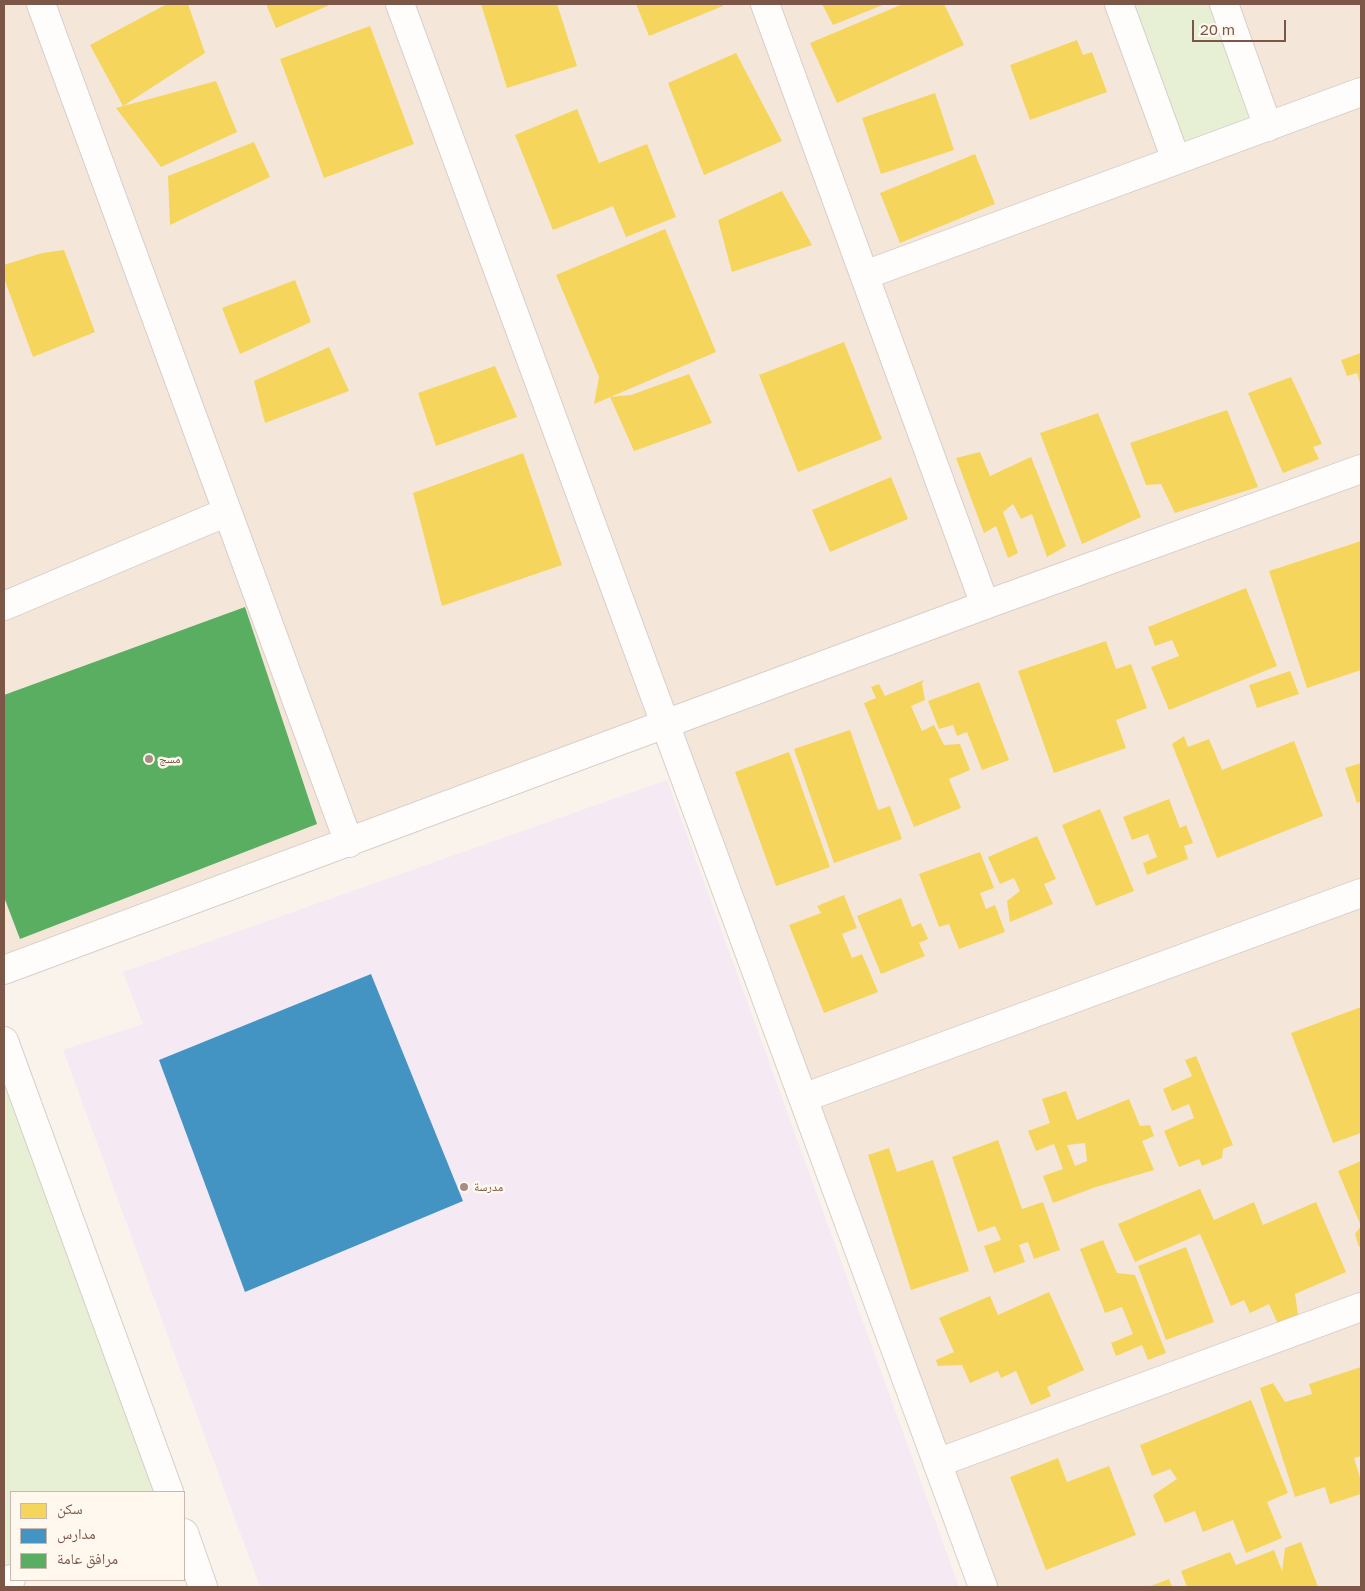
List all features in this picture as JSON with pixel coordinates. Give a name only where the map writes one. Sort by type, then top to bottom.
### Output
[{"type":"street","points":[[40,4],[348,843]]},
{"type":"street","points":[[400,4],[983,1587]]},
{"type":"street","points":[[765,4],[985,605]]},
{"type":"street","points":[[1119,4],[1176,160]]},
{"type":"street","points":[[1224,4],[1268,127]]},
{"type":"street","points":[[865,275],[1361,92]]},
{"type":"street","points":[[4,970],[985,605],[1361,469]]},
{"type":"street","points":[[4,606],[227,512]]},
{"type":"street","points":[[803,1098],[1361,893]]},
{"type":"street","points":[[4,1041],[169,1491]]},
{"type":"street","points":[[938,1463],[1361,1307]]},
{"type":"street","points":[[185,1536],[204,1587]]},
{"type":"shaded area","points":[[4,4],[1361,4],[1361,1587],[987,1587],[674,732],[4,981]]},
{"type":"shaded area","name":"مدرسة","points":[[667,780],[959,1587],[260,1587],[63,1050],[143,1024],[123,972]]},
{"type":"green space","points":[[1120,4],[1223,4],[1272,138],[1180,171]]},
{"type":"green space","points":[[4,1026],[180,1491],[10,1491],[10,1567],[4,1569]]},
{"type":"building: سكن","points":[[167,4],[188,4],[205,53],[123,106],[90,45]]},
{"type":"building: سكن","points":[[266,4],[332,4],[276,28]]},
{"type":"building: سكن","points":[[481,4],[557,4],[577,66],[507,88]]},
{"type":"building: سكن","points":[[636,4],[722,4],[723,6],[649,36]]},
{"type":"building: سكن","points":[[822,4],[885,4],[833,25]]},
{"type":"building: سكن","points":[[903,4],[944,4],[964,45],[837,103],[810,43]]},
{"type":"building: سكن","points":[[370,26],[414,144],[324,178],[280,59]]},
{"type":"building: سكن","points":[[1077,40],[1083,55],[1092,52],[1107,92],[1030,120],[1010,65]]},
{"type":"building: سكن","points":[[736,53],[782,141],[704,175],[668,83]]},
{"type":"building: سكن","points":[[216,81],[237,132],[161,167],[116,108]]},
{"type":"building: سكن","points":[[935,93],[954,150],[881,174],[862,118]]},
{"type":"building: سكن","points":[[577,109],[599,163],[647,144],[676,217],[626,237],[613,206],[553,230],[515,135]]},
{"type":"building: سكن","points":[[254,142],[270,177],[170,225],[168,176]]},
{"type":"building: سكن","points":[[975,154],[995,204],[900,243],[880,193]]},
{"type":"building: سكن","points":[[782,191],[812,245],[732,272],[718,220]]},
{"type":"building: سكن","points":[[665,229],[716,352],[594,404],[599,377],[556,275]]},
{"type":"building: سكن","points":[[64,250],[95,332],[33,357],[4,278],[4,265],[42,253]]},
{"type":"building: سكن","points":[[295,280],[311,322],[240,354],[222,308]]},
{"type":"building: سكن","points":[[844,342],[882,439],[798,472],[759,375]]},
{"type":"building: سكن","points":[[329,347],[349,391],[265,423],[254,381]]},
{"type":"building: سكن","points":[[1361,353],[1361,387],[1357,373],[1347,376],[1341,360]]},
{"type":"building: سكن","points":[[495,366],[517,417],[436,446],[418,393]]},
{"type":"building: سكن","points":[[689,374],[712,423],[634,451],[610,397],[631,395]]},
{"type":"building: سكن","points":[[1291,377],[1322,444],[1313,447],[1319,459],[1283,473],[1248,393]]},
{"type":"building: سكن","points":[[1227,410],[1258,487],[1175,513],[1161,484],[1146,485],[1130,443]]},
{"type":"building: سكن","points":[[1098,413],[1141,517],[1082,544],[1040,433]]},
{"type":"building: سكن","points":[[980,452],[990,476],[1031,457],[1066,546],[1047,557],[1032,514],[1021,519],[1013,504],[1003,512],[1018,553],[1008,558],[996,526],[984,533],[956,458]]},
{"type":"building: سكن","points":[[523,453],[562,565],[442,606],[413,493]]},
{"type":"building: سكن","points":[[891,477],[908,519],[830,552],[812,510]]},
{"type":"building: سكن","points":[[1361,541],[1361,670],[1307,688],[1269,571]]},
{"type":"building: سكن","points":[[1246,588],[1277,666],[1169,710],[1151,667],[1179,656],[1172,640],[1155,646],[1148,627]]},
{"type":"building: سكن","points":[[1106,641],[1116,669],[1131,664],[1147,708],[1116,720],[1126,748],[1054,773],[1018,671]]},
{"type":"building: سكن","points":[[1290,671],[1299,694],[1257,708],[1249,685]]},
{"type":"building: سكن","points":[[924,680],[922,684],[925,700],[911,706],[922,731],[934,725],[944,745],[960,744],[970,770],[949,779],[961,808],[914,827],[864,703],[876,698],[871,687],[879,684],[885,696]]},
{"type":"building: سكن","points":[[979,682],[1009,760],[982,770],[967,732],[957,736],[953,725],[939,729],[928,701]]},
{"type":"building: سكن","points":[[850,730],[878,810],[890,806],[902,839],[834,863],[794,749]]},
{"type":"building: سكن","points":[[1184,736],[1188,747],[1209,739],[1222,770],[1294,741],[1323,816],[1217,858],[1172,744]]},
{"type":"building: سكن","points":[[789,752],[830,867],[776,886],[735,772]]},
{"type":"building: سكن","points":[[1361,763],[1361,801],[1357,803],[1345,768]]},
{"type":"building: سكن","points":[[1169,799],[1180,828],[1186,825],[1193,843],[1184,846],[1188,859],[1147,875],[1143,863],[1157,857],[1148,834],[1132,840],[1123,817]]},
{"type":"building: سكن","points":[[1100,809],[1134,891],[1096,906],[1062,825]]},
{"type":"building: سكن","points":[[1037,836],[1056,879],[1044,884],[1053,904],[1010,922],[1007,901],[1020,891],[1014,878],[1000,884],[988,857]]},
{"type":"building: سكن","points":[[980,852],[994,888],[980,893],[986,909],[995,905],[1005,932],[959,949],[949,924],[939,927],[919,874]]},
{"type":"building: سكن","points":[[844,895],[857,928],[842,934],[852,958],[862,954],[878,992],[824,1013],[789,925],[821,913],[817,906]]},
{"type":"building: سكن","points":[[901,898],[912,927],[921,923],[928,939],[919,943],[925,956],[881,974],[857,916]]},
{"type":"building: سكن","points":[[1361,1007],[1361,1133],[1333,1143],[1291,1033]]},
{"type":"building: سكن","points":[[1196,1056],[1233,1145],[1223,1149],[1222,1158],[1202,1166],[1199,1159],[1179,1167],[1164,1131],[1194,1118],[1189,1104],[1172,1111],[1163,1089],[1192,1076],[1185,1060]]},
{"type":"building: سكن","points":[[1066,1091],[1077,1120],[1129,1099],[1140,1126],[1150,1125],[1154,1136],[1142,1141],[1154,1170],[1096,1187],[1053,1203],[1043,1176],[1063,1169],[1054,1144],[1036,1151],[1028,1131],[1050,1123],[1042,1099]],"holes":[[[1085,1143],[1087,1161],[1075,1166],[1067,1145]]]},
{"type":"building: سكن","points":[[998,1140],[1022,1209],[1043,1202],[1060,1250],[1034,1259],[1028,1242],[1019,1245],[1025,1262],[994,1273],[984,1246],[1001,1240],[995,1226],[978,1232],[952,1157]]},
{"type":"building: سكن","points":[[889,1148],[897,1172],[933,1160],[969,1271],[911,1290],[868,1155]]},
{"type":"building: سكن","points":[[1361,1161],[1361,1226],[1338,1171]]},
{"type":"building: سكن","points":[[1200,1189],[1214,1220],[1254,1202],[1263,1225],[1316,1202],[1346,1272],[1295,1294],[1299,1321],[1278,1324],[1269,1304],[1250,1313],[1244,1300],[1231,1306],[1200,1234],[1135,1262],[1118,1224]]},
{"type":"building: سكن","points":[[1361,1226],[1361,1246],[1359,1247],[1355,1234]]},
{"type":"building: سكن","points":[[1103,1240],[1117,1273],[1135,1275],[1166,1353],[1148,1360],[1142,1345],[1116,1356],[1111,1343],[1133,1334],[1122,1307],[1105,1313],[1080,1249]]},
{"type":"building: سكن","points":[[1186,1247],[1214,1322],[1166,1340],[1138,1266]]},
{"type":"building: سكن","points":[[1049,1292],[1084,1370],[1047,1387],[1051,1396],[1031,1405],[1016,1371],[1001,1378],[998,1371],[970,1383],[962,1365],[938,1366],[936,1360],[954,1352],[939,1318],[990,1296],[998,1315]]},
{"type":"building: سكن","points":[[1361,1367],[1361,1456],[1354,1458],[1361,1481],[1361,1494],[1330,1504],[1325,1487],[1295,1497],[1260,1388],[1273,1383],[1285,1402],[1312,1394],[1309,1384]]},
{"type":"building: سكن","points":[[1251,1400],[1288,1493],[1267,1502],[1282,1538],[1246,1553],[1233,1520],[1203,1532],[1195,1511],[1165,1523],[1153,1495],[1177,1479],[1170,1469],[1152,1476],[1140,1445]]},
{"type":"building: سكن","points":[[1058,1458],[1067,1482],[1109,1466],[1136,1535],[1046,1570],[1010,1477]]},
{"type":"building: سكن","points":[[1301,1542],[1318,1587],[1187,1587],[1181,1571],[1230,1552],[1236,1565],[1274,1550],[1282,1571],[1285,1548]]},
{"type":"building: سكن","points":[[1169,1579],[1172,1587],[1148,1587]]},
{"type":"building: مدارس","points":[[371,974],[463,1201],[245,1292],[159,1060]]},
{"type":"building: مرافق عامة","name":"مسج","points":[[245,607],[317,824],[20,939],[4,897],[4,695]]},
{"type":"place","name":"مسج","points":[[149,759]]},
{"type":"place","name":"مدرسة","points":[[464,1187]]}]
